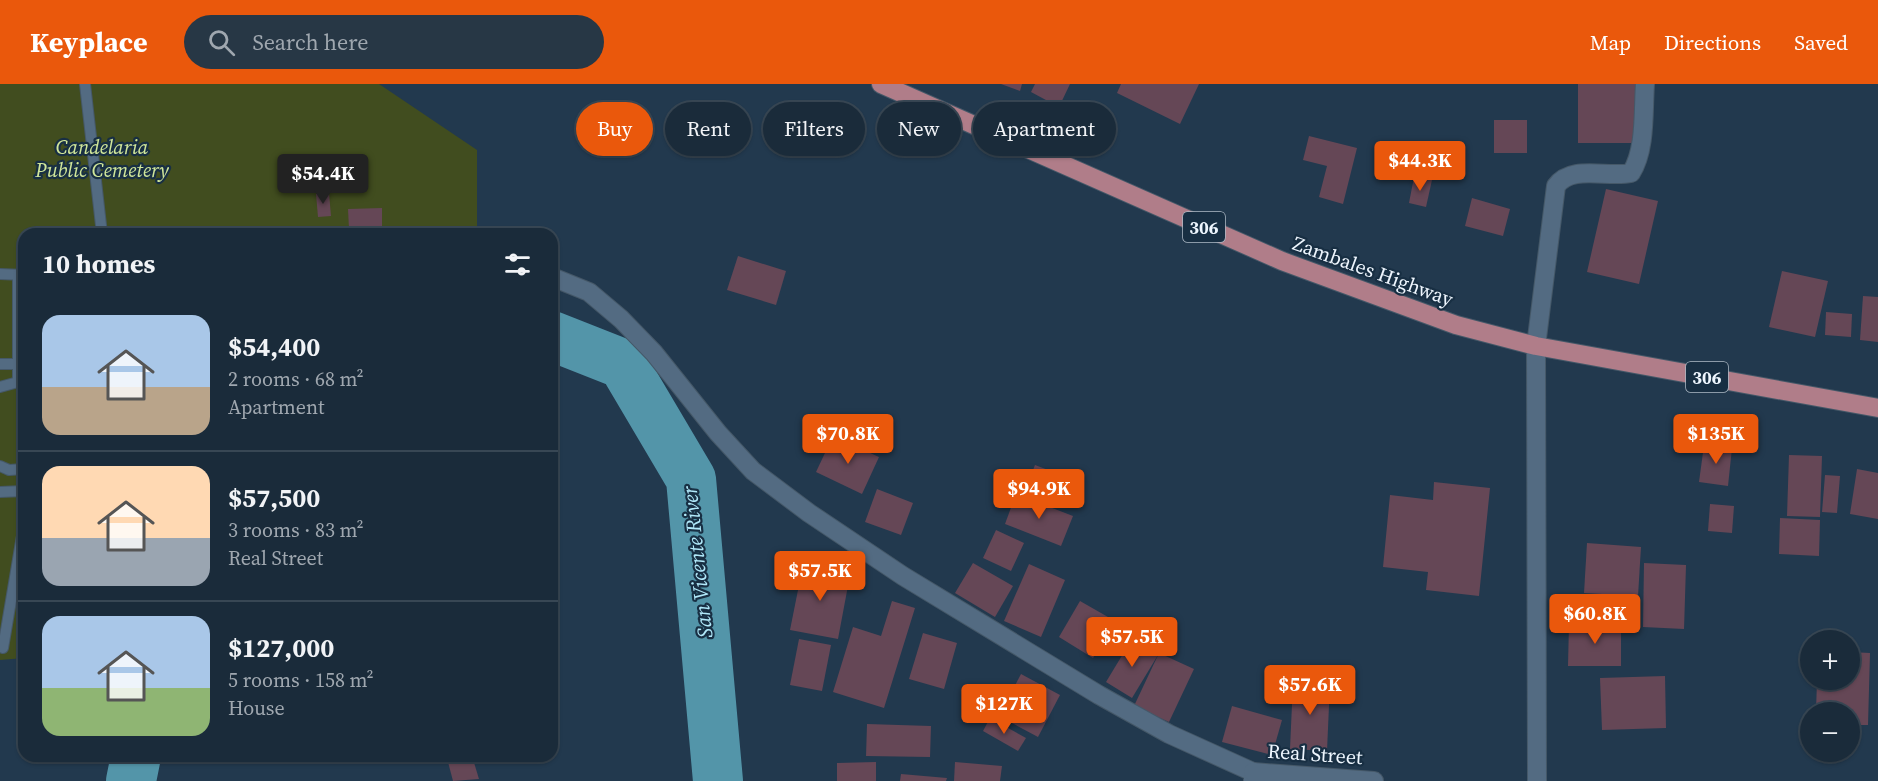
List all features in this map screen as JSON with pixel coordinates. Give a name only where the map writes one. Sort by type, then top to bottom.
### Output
[{"type":"main road","name":"Zambales Highway","points":[[881,84],[1282,261],[1456,326],[1536,346],[1878,408]]},
{"type":"street","points":[[1537,781],[1536,346],[1556,186],[1561,179],[1571,174],[1621,175],[1630,173],[1640,152],[1645,84]]},
{"type":"street","points":[[558,279],[589,292],[621,319],[654,353],[718,433],[753,471],[809,513],[903,576],[1099,695],[1169,734],[1253,776]]},
{"type":"street","name":"Real Street","points":[[1253,776],[1374,781]]},
{"type":"lane","points":[[85,84],[101,228]]},
{"type":"lane","points":[[0,274],[18,275]]},
{"type":"lane","points":[[0,364],[18,364]]},
{"type":"lane","points":[[0,387],[18,384]]},
{"type":"lane","points":[[0,466],[9,470],[18,470]]},
{"type":"lane","points":[[0,492],[18,491]]},
{"type":"lane","points":[[3,648],[18,559]]},
{"type":"green space","name":"Candelaria Public Cemetery","points":[[0,84],[379,84],[477,150],[477,228],[18,228],[18,658],[0,660]]},
{"type":"building","points":[[1001,84],[1022,84],[1020,91]]},
{"type":"building","points":[[1035,84],[1070,84],[1061,102],[1050,102],[1031,92]]},
{"type":"building","points":[[1121,84],[1199,84],[1180,124],[1117,93]]},
{"type":"building","points":[[1578,84],[1637,84],[1637,143],[1578,143]]},
{"type":"building","points":[[1494,120],[1527,120],[1527,153],[1494,153]]},
{"type":"building","points":[[1309,136],[1357,148],[1343,204],[1319,197],[1327,166],[1303,160]]},
{"type":"building","points":[[1414,177],[1432,180],[1426,207],[1409,203]]},
{"type":"building","points":[[1606,189],[1658,201],[1639,284],[1587,272]]},
{"type":"building","points":[[329,193],[331,216],[318,217],[316,194]]},
{"type":"building","points":[[1472,198],[1510,209],[1503,236],[1465,226]]},
{"type":"building","points":[[382,208],[382,228],[349,228],[348,209]]},
{"type":"building","points":[[738,256],[786,271],[776,305],[727,290]]},
{"type":"building","points":[[1782,271],[1828,281],[1815,337],[1769,327]]},
{"type":"building","points":[[1863,296],[1878,297],[1878,342],[1860,340]]},
{"type":"building","points":[[1826,312],[1852,314],[1851,337],[1825,335]]},
{"type":"building","points":[[833,436],[879,457],[862,494],[816,472]]},
{"type":"building","points":[[1704,445],[1732,448],[1728,486],[1699,482]]},
{"type":"building","points":[[1789,455],[1822,456],[1820,517],[1787,516]]},
{"type":"building","points":[[1035,465],[1064,476],[1054,504],[1024,493]]},
{"type":"building","points":[[1857,469],[1878,473],[1878,519],[1850,514]]},
{"type":"building","points":[[1825,475],[1840,476],[1837,513],[1822,512]]},
{"type":"building","points":[[1434,482],[1490,488],[1479,596],[1426,590],[1428,572],[1383,567],[1390,495],[1433,500]]},
{"type":"building","points":[[877,489],[913,503],[901,535],[865,522]]},
{"type":"building","points":[[1016,494],[1073,516],[1061,546],[1005,524]]},
{"type":"building","points":[[1710,504],[1734,506],[1732,533],[1708,531]]},
{"type":"building","points":[[1780,518],[1820,520],[1819,556],[1779,554]]},
{"type":"building","points":[[996,530],[1024,543],[1011,571],[983,558]]},
{"type":"building","points":[[1587,543],[1641,547],[1638,596],[1584,593]]},
{"type":"building","points":[[973,563],[1013,586],[995,617],[955,593]]},
{"type":"building","points":[[1644,563],[1686,565],[1684,629],[1643,627]]},
{"type":"building","points":[[1029,564],[1065,580],[1041,637],[1004,621]]},
{"type":"building","points":[[803,565],[850,575],[838,639],[790,630]]},
{"type":"building","points":[[892,601],[915,608],[884,708],[833,692],[853,627],[881,636]]},
{"type":"building","points":[[1080,601],[1115,621],[1093,658],[1059,637]]},
{"type":"building","points":[[1569,623],[1621,624],[1621,666],[1568,666]]},
{"type":"building","points":[[923,633],[957,643],[944,689],[909,679]]},
{"type":"building","points":[[799,639],[831,645],[822,691],[790,685]]},
{"type":"building","points":[[1132,639],[1158,655],[1132,698],[1106,682]]},
{"type":"building","points":[[1860,652],[1870,653],[1868,725],[1860,725],[1860,702],[1816,702],[1817,690],[1860,690]]},
{"type":"building","points":[[1159,653],[1194,669],[1169,722],[1134,706]]},
{"type":"building","points":[[1021,674],[1060,695],[1038,737],[999,716]]},
{"type":"building","points":[[1665,676],[1666,728],[1602,730],[1600,678]]},
{"type":"building","points":[[1293,682],[1330,683],[1327,751],[1290,749]]},
{"type":"building","points":[[1232,706],[1282,720],[1272,755],[1222,742]]},
{"type":"building","points":[[990,718],[1026,738],[1018,751],[983,731]]},
{"type":"building","points":[[867,724],[931,726],[930,757],[866,756]]},
{"type":"building","points":[[448,762],[474,762],[479,779],[453,781]]},
{"type":"building","points":[[876,762],[876,781],[837,781],[837,763]]},
{"type":"building","points":[[955,762],[1002,766],[1000,781],[954,781]]},
{"type":"building","points":[[901,774],[947,778],[946,781],[900,781]]},
{"type":"waterway","name":"San Vicente River","points":[[558,338],[623,364],[691,479],[718,781]]},
{"type":"waterway","name":"San Vicente River","points":[[131,781],[135,762]]}]
